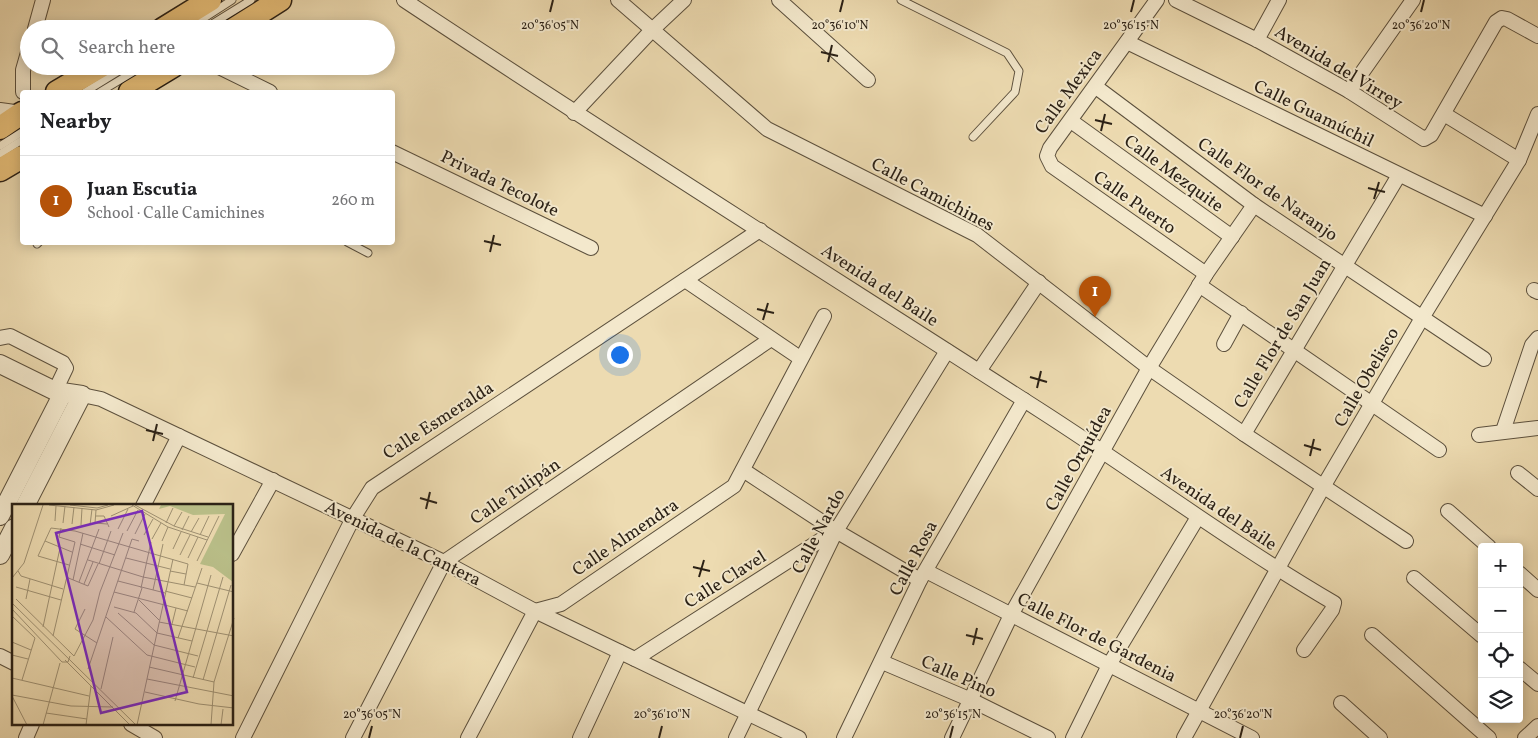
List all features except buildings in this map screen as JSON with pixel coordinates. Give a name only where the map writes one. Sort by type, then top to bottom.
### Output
[{"type":"highway","points":[[178,20],[210,0]]},
{"type":"highway","points":[[248,20],[280,0]]},
{"type":"highway","points":[[60,90],[86,75]]},
{"type":"highway","points":[[133,90],[158,75]]},
{"type":"highway","points":[[0,128],[20,114]]},
{"type":"highway","points":[[0,170],[20,158]]},
{"type":"street","points":[[37,20],[43,0]]},
{"type":"street","name":"Avenida del Baile","points":[[404,0],[574,113],[1104,451],[1277,570],[1334,602],[1332,610],[1304,650]]},
{"type":"street","name":"Calle Camichines","points":[[618,0],[767,129],[977,235],[1149,368],[1244,434],[1406,541]]},
{"type":"street","points":[[574,113],[652,30],[684,0]]},
{"type":"street","points":[[779,0],[868,80]]},
{"type":"street","name":"Calle Mexica","points":[[1047,156],[1050,148],[1096,87],[1157,0]]},
{"type":"street","name":"Avenida del Virrey","points":[[1176,0],[1257,40],[1349,91],[1420,138],[1427,139],[1444,114]]},
{"type":"street","points":[[1257,40],[1279,0]]},
{"type":"street","points":[[1349,91],[1407,1]]},
{"type":"street","points":[[1519,160],[1444,114],[1499,19],[1507,19],[1538,36]]},
{"type":"street","name":"Calle Guamúchil","points":[[1127,42],[1485,216]]},
{"type":"street","points":[[23,75],[23,90]]},
{"type":"street","points":[[235,75],[266,90]]},
{"type":"street","name":"Calle Flor de Naranjo","points":[[1096,87],[1254,206],[1484,359]]},
{"type":"street","points":[[0,110],[20,113]]},
{"type":"street","name":"Calle Obelisco","points":[[1184,738],[1198,709],[1323,487],[1422,318],[1519,160],[1538,114]]},
{"type":"street","name":"Calle Mezquite","points":[[1071,120],[1232,238]]},
{"type":"street","name":"Privada Tecolote","points":[[395,153],[591,248]]},
{"type":"street","name":"Calle Puerto","points":[[1047,156],[1052,166],[1202,280],[1242,313],[1439,450]]},
{"type":"street","name":"Calle Flor de San Juan","points":[[1244,434],[1399,175]]},
{"type":"street","name":"Calle Orquídea","points":[[952,738],[1010,614],[1104,451],[1149,368],[1202,280],[1254,206]]},
{"type":"street","name":"Calle Esmeralda","points":[[243,738],[353,518],[372,488],[760,230]]},
{"type":"street","points":[[685,280],[800,358]]},
{"type":"street","points":[[979,371],[1040,282]]},
{"type":"street","points":[[1224,344],[1242,313]]},
{"type":"street","name":"Calle Almendra","points":[[535,611],[560,604],[734,486],[800,358],[824,316]]},
{"type":"street","points":[[0,338],[10,336],[63,363],[66,368],[59,392],[0,516]]},
{"type":"street","points":[[1503,431],[1532,345],[1538,338]]},
{"type":"street","name":"Calle Tulipán","points":[[353,738],[444,562],[771,340]]},
{"type":"street","name":"Calle Nardo","points":[[736,738],[836,531],[947,351]]},
{"type":"street","name":"Avenida de la Cantera","points":[[0,364],[59,392],[101,399],[444,562],[535,611],[799,738]]},
{"type":"street","points":[[26,504],[82,395]]},
{"type":"street","name":"Calle Rosa","points":[[844,738],[923,576],[1024,400]]},
{"type":"street","points":[[1479,435],[1538,428]]},
{"type":"street","points":[[144,504],[180,436]]},
{"type":"street","name":"Calle Flor de Gardenia","points":[[743,470],[836,531],[923,576],[1010,614],[1252,738]]},
{"type":"street","points":[[1518,473],[1538,489]]},
{"type":"street","points":[[234,550],[273,480]]},
{"type":"street","points":[[1448,511],[1484,543]]},
{"type":"street","points":[[1072,738],[1109,665],[1198,517]]},
{"type":"street","name":"Calle Clavel","points":[[635,659],[836,531]]},
{"type":"street","points":[[0,554],[12,532]]},
{"type":"street","points":[[1523,577],[1538,590]]},
{"type":"street","points":[[1414,578],[1478,633]]},
{"type":"street","points":[[468,738],[535,611]]},
{"type":"street","points":[[1372,635],[1489,738]]},
{"type":"street","points":[[580,738],[620,652]]},
{"type":"street","points":[[0,656],[12,662]]},
{"type":"street","name":"Calle Pino","points":[[882,662],[969,699],[1048,738]]},
{"type":"street","points":[[1523,671],[1538,684]]},
{"type":"street","points":[[1341,703],[1380,738]]},
{"type":"street","points":[[26,738],[31,726]]},
{"type":"street","points":[[1525,738],[1538,726]]},
{"type":"street","points":[[136,729],[155,738]]},
{"type":"lane","points":[[200,20],[232,0]]},
{"type":"lane","points":[[219,20],[251,0]]},
{"type":"lane","points":[[901,0],[1007,53],[1019,71],[1015,92],[973,137]]},
{"type":"lane","points":[[88,90],[112,75]]},
{"type":"lane","points":[[103,90],[128,75]]},
{"type":"lane","points":[[0,146],[20,133]]},
{"type":"lane","points":[[0,154],[20,141]]},
{"type":"lane","points":[[353,245],[368,253]]},
{"type":"place","name":"Juan Escutia","points":[[1095,317]]}]
